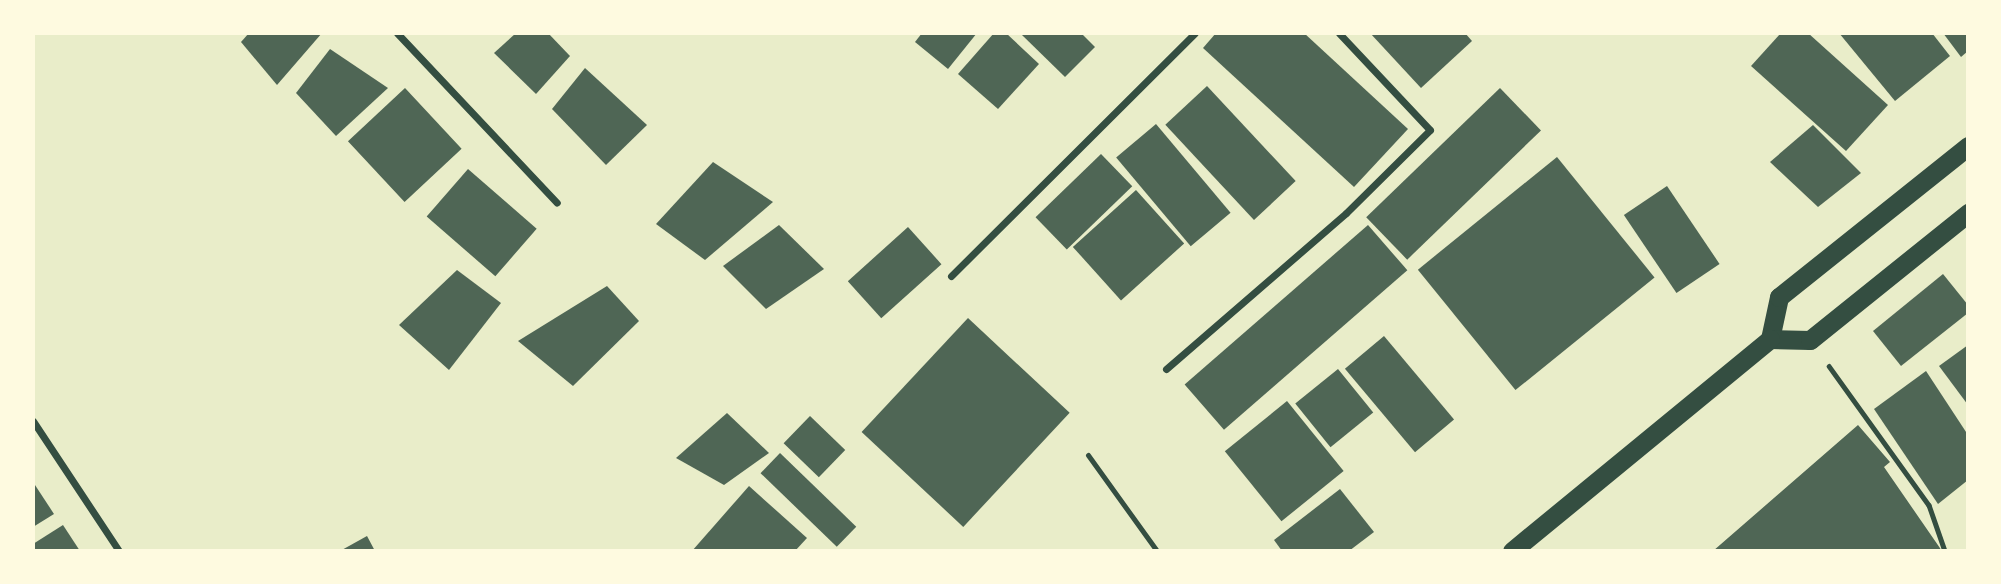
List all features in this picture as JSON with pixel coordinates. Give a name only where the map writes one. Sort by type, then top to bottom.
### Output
[{"type":"highway","points":[[1512,551],[1770,339],[1779,297],[1968,146]]},
{"type":"highway","points":[[1770,339],[1810,340],[1968,213]]},
{"type":"street","points":[[397,33],[557,203]]},
{"type":"street","points":[[951,276],[1195,33]]},
{"type":"street","points":[[1166,369],[1346,214],[1430,130],[1339,33]]},
{"type":"street","points":[[33,421],[119,551]]},
{"type":"lane","points":[[1088,456],[1157,551]]},
{"type":"path","points":[[1810,340],[1928,505],[1945,551]]},
{"type":"building","points":[[249,33],[322,33],[277,85],[241,42]]},
{"type":"building","points":[[516,33],[548,33],[570,56],[536,94],[494,53]]},
{"type":"building","points":[[922,33],[977,33],[948,69],[915,42]]},
{"type":"building","points":[[994,33],[1006,33],[1039,64],[998,109],[958,74]]},
{"type":"building","points":[[1081,33],[1095,47],[1065,77],[1022,35]]},
{"type":"building","points":[[1216,33],[1304,33],[1408,129],[1354,187],[1203,48]]},
{"type":"building","points":[[1370,33],[1465,33],[1472,41],[1421,88]]},
{"type":"building","points":[[1781,33],[1808,33],[1888,105],[1846,151],[1751,66]]},
{"type":"building","points":[[1839,33],[1932,33],[1950,56],[1895,101]]},
{"type":"building","points":[[1943,33],[1968,33],[1968,51],[1961,57]]},
{"type":"building","points":[[330,49],[388,88],[336,136],[296,93]]},
{"type":"building","points":[[585,68],[647,125],[606,165],[552,109]]},
{"type":"building","points":[[1207,86],[1296,181],[1254,220],[1165,125]]},
{"type":"building","points":[[405,88],[462,149],[405,202],[348,141]]},
{"type":"building","points":[[1500,88],[1541,130],[1407,260],[1366,217]]},
{"type":"building","points":[[1156,124],[1231,213],[1191,246],[1116,157]]},
{"type":"building","points":[[1813,125],[1861,173],[1818,207],[1770,162]]},
{"type":"building","points":[[1101,154],[1132,186],[1067,250],[1036,217]]},
{"type":"building","points":[[1557,157],[1655,277],[1515,390],[1418,270]]},
{"type":"building","points":[[713,162],[773,202],[705,260],[656,224]]},
{"type":"building","points":[[468,169],[537,229],[495,276],[427,217]]},
{"type":"building","points":[[1667,186],[1720,264],[1676,293],[1624,215]]},
{"type":"building","points":[[1136,190],[1184,244],[1121,300],[1073,247]]},
{"type":"building","points":[[779,225],[824,269],[766,309],[723,266]]},
{"type":"building","points":[[1368,225],[1407,270],[1224,430],[1185,384]]},
{"type":"building","points":[[908,227],[941,264],[881,318],[848,281]]},
{"type":"building","points":[[457,270],[501,303],[449,370],[399,325]]},
{"type":"building","points":[[1943,274],[1968,305],[1968,313],[1901,366],[1873,331]]},
{"type":"building","points":[[607,286],[639,321],[573,386],[518,341]]},
{"type":"building","points":[[968,318],[1070,413],[963,527],[862,432]]},
{"type":"building","points":[[1384,336],[1454,419],[1415,452],[1345,369]]},
{"type":"building","points":[[1968,345],[1968,405],[1939,366]]},
{"type":"building","points":[[1338,369],[1373,413],[1330,447],[1295,404]]},
{"type":"building","points":[[1926,371],[1968,435],[1968,480],[1938,504],[1874,409]]},
{"type":"building","points":[[1287,401],[1344,471],[1281,521],[1225,451]]},
{"type":"building","points":[[727,413],[769,453],[724,485],[676,458]]},
{"type":"building","points":[[810,416],[845,450],[819,477],[784,443]]},
{"type":"building","points":[[1858,425],[1890,462],[1884,467],[1942,551],[1713,551]]},
{"type":"building","points":[[780,453],[856,527],[837,547],[761,473]]},
{"type":"building","points":[[33,482],[54,514],[33,527]]},
{"type":"building","points":[[749,486],[807,538],[795,551],[692,551]]},
{"type":"building","points":[[1340,489],[1374,532],[1349,551],[1282,551],[1274,540]]},
{"type":"building","points":[[63,525],[80,551],[33,551],[33,544]]},
{"type":"building","points":[[367,536],[375,551],[340,551]]}]
